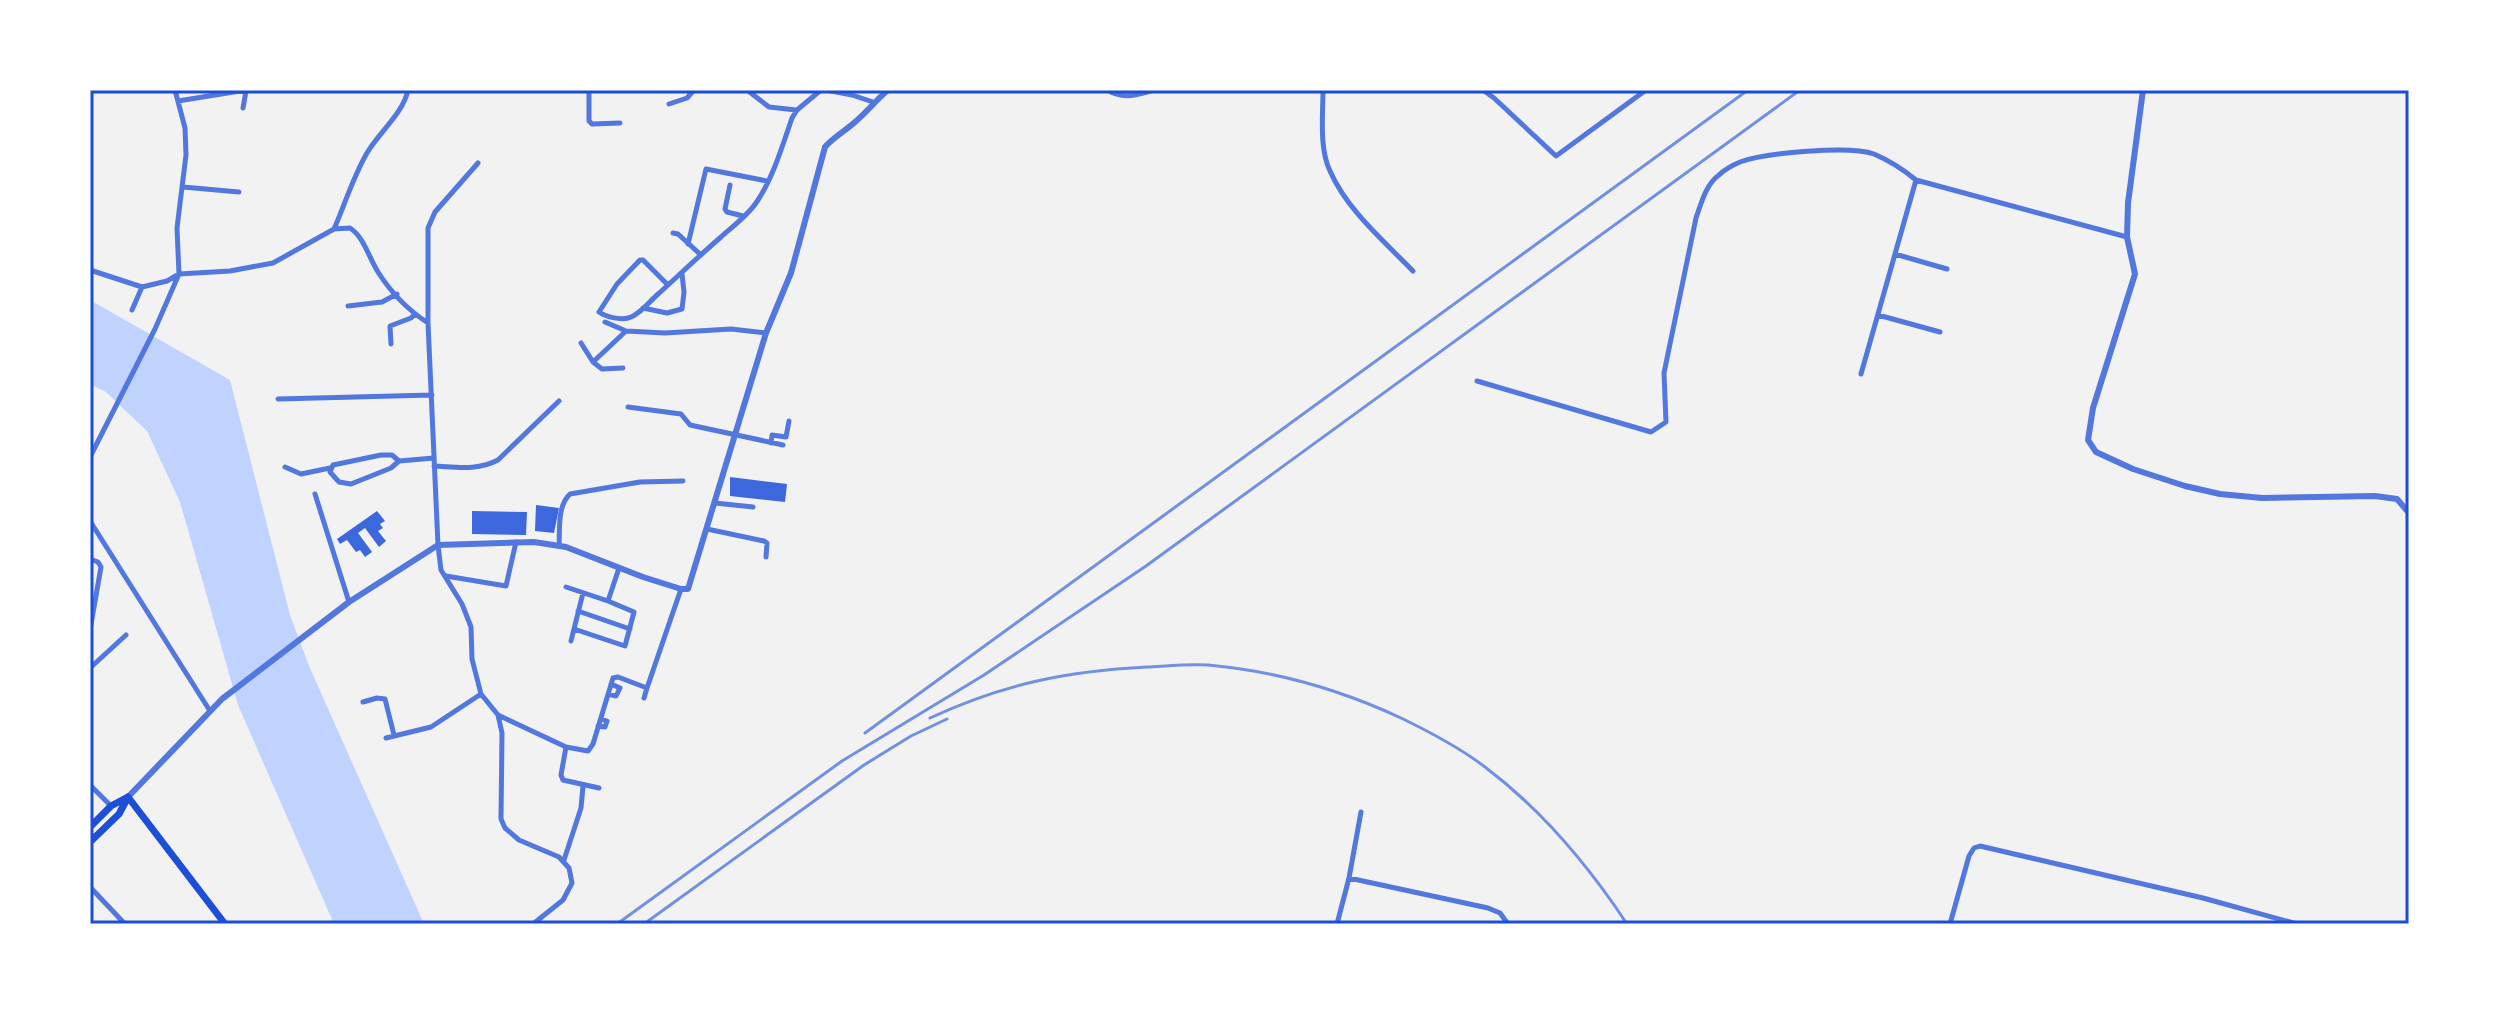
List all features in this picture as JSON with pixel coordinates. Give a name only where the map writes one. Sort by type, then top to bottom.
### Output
[{"type":"main road","points":[[90,827],[111,806],[128,797]]},
{"type":"main road","points":[[90,842],[119,814],[128,797]]},
{"type":"main road","points":[[128,797],[225,924]]},
{"type":"street","points":[[90,457],[155,329],[179,274],[177,228],[186,155],[185,128],[175,90]]},
{"type":"street","points":[[178,101],[246,90],[243,108]]},
{"type":"street","points":[[334,229],[375,139],[401,109],[408,90]]},
{"type":"street","points":[[589,90],[589,121],[592,124],[620,123]]},
{"type":"street","points":[[669,104],[687,98],[694,90]]},
{"type":"street","points":[[747,90],[769,107],[797,110]]},
{"type":"street","points":[[668,285],[640,260],[617,284],[599,312],[604,316],[627,319],[643,308],[755,205],[772,173],[797,110],[824,90],[873,102]]},
{"type":"street","points":[[128,797],[222,699],[349,602],[438,545],[516,542],[559,546],[688,589],[766,333],[791,273],[825,147],[888,90]]},
{"type":"street","points":[[1107,90],[1132,97],[1154,90]]},
{"type":"street","points":[[1323,90],[1325,150],[1329,170],[1353,208],[1413,271]]},
{"type":"street","points":[[1483,90],[1556,156],[1646,90]]},
{"type":"street","points":[[2143,90],[2128,203],[2127,237],[2135,274],[2093,408],[2088,440],[2096,452],[2146,473],[2220,494],[2262,498],[2375,496],[2397,499],[2409,513]]},
{"type":"street","points":[[1477,381],[1651,432],[1666,422],[1664,373],[1696,218],[1716,176],[1740,162],[1802,151],[1873,154],[1916,180],[2127,237]]},
{"type":"street","points":[[478,163],[435,212],[428,228],[428,323],[441,570],[462,604],[471,627],[472,659],[481,694],[498,715],[566,747],[588,751],[593,744],[613,678],[647,688]]},
{"type":"street","points":[[688,244],[706,169],[767,181]]},
{"type":"street","points":[[1861,374],[1916,180]]},
{"type":"street","points":[[730,185],[725,209],[744,216]]},
{"type":"street","points":[[183,187],[239,192]]},
{"type":"street","points":[[90,270],[142,287],[167,281],[179,274],[230,271],[273,263],[342,227],[354,230],[388,286],[428,323]]},
{"type":"street","points":[[673,233],[701,255]]},
{"type":"street","points":[[1895,254],[1947,269]]},
{"type":"street","points":[[643,308],[667,313],[682,309],[684,292],[681,273]]},
{"type":"street","points":[[132,310],[142,287]]},
{"type":"street","points":[[348,306],[382,302],[397,294]]},
{"type":"street","points":[[391,344],[390,326],[415,314]]},
{"type":"street","points":[[1878,315],[1940,332]]},
{"type":"street","points":[[605,322],[626,331],[665,333],[731,329],[766,333]]},
{"type":"street","points":[[593,362],[626,331]]},
{"type":"street","points":[[581,343],[593,362],[602,369],[623,368]]},
{"type":"street","points":[[278,399],[432,395]]},
{"type":"street","points":[[434,466],[477,468],[498,460],[559,401]]},
{"type":"street","points":[[628,407],[681,414],[690,425],[777,444]]},
{"type":"street","points":[[777,444],[772,435],[786,437],[789,421]]},
{"type":"street","points":[[777,444],[780,437]]},
{"type":"street","points":[[285,467],[301,474],[381,455],[392,455],[399,461]]},
{"type":"street","points":[[330,468],[339,482],[351,484],[391,468],[399,461],[434,458]]},
{"type":"street","points":[[559,546],[562,506],[570,494],[640,482],[683,481]]},
{"type":"street","points":[[315,494],[349,602]]},
{"type":"street","points":[[715,503],[753,507]]},
{"type":"street","points":[[90,521],[210,711]]},
{"type":"street","points":[[707,529],[764,541],[767,543],[766,557]]},
{"type":"street","points":[[445,576],[506,586],[516,542]]},
{"type":"street","points":[[90,559],[101,567],[90,630]]},
{"type":"street","points":[[608,601],[619,568]]},
{"type":"street","points":[[566,587],[634,612],[623,647],[574,629]]},
{"type":"street","points":[[644,698],[681,589]]},
{"type":"street","points":[[571,641],[583,593]]},
{"type":"street","points":[[578,611],[630,629]]},
{"type":"street","points":[[90,668],[126,635]]},
{"type":"street","points":[[386,738],[431,727],[481,694]]},
{"type":"street","points":[[363,702],[385,699],[394,735]]},
{"type":"street","points":[[498,715],[502,733],[501,819],[505,828],[519,840],[564,860],[572,883],[563,900],[533,924]]},
{"type":"street","points":[[566,747],[561,775],[563,780],[599,788]]},
{"type":"street","points":[[90,785],[111,806]]},
{"type":"street","points":[[564,860],[581,808],[583,786]]},
{"type":"street","points":[[1337,924],[1361,812]]},
{"type":"street","points":[[1950,924],[1969,856],[1974,848],[1980,846],[2203,898],[2297,924]]},
{"type":"street","points":[[1349,878],[1488,908],[1500,913],[1508,924]]},
{"type":"street","points":[[90,887],[121,923]]},
{"type":"water","points":[[90,300],[230,380],[290,615],[309,666],[424,924],[334,924],[238,705],[180,502],[147,431],[106,392],[90,384]]},
{"type":"building","points":[[730,477],[787,484],[785,502],[730,496]]},
{"type":"building","points":[[536,505],[559,508],[554,533],[535,531]]},
{"type":"building","points":[[377,511],[385,521],[378,531],[386,541],[379,547],[365,528],[358,533],[372,552],[365,557],[360,550],[356,552],[347,540],[340,544],[337,539]]},
{"type":"building","points":[[472,511],[527,512],[526,535],[472,534]]},
{"type":"railway","points":[[865,733],[1748,90]]},
{"type":"railway","points":[[617,924],[842,761],[984,675],[1146,566],[1800,90]]},
{"type":"railway","points":[[930,718],[983,696],[1036,681],[1118,669],[1208,665],[1307,683],[1401,718],[1444,740],[1485,767],[1545,820],[1627,924]]},
{"type":"railway","points":[[644,924],[864,765],[911,736],[947,719]]}]
